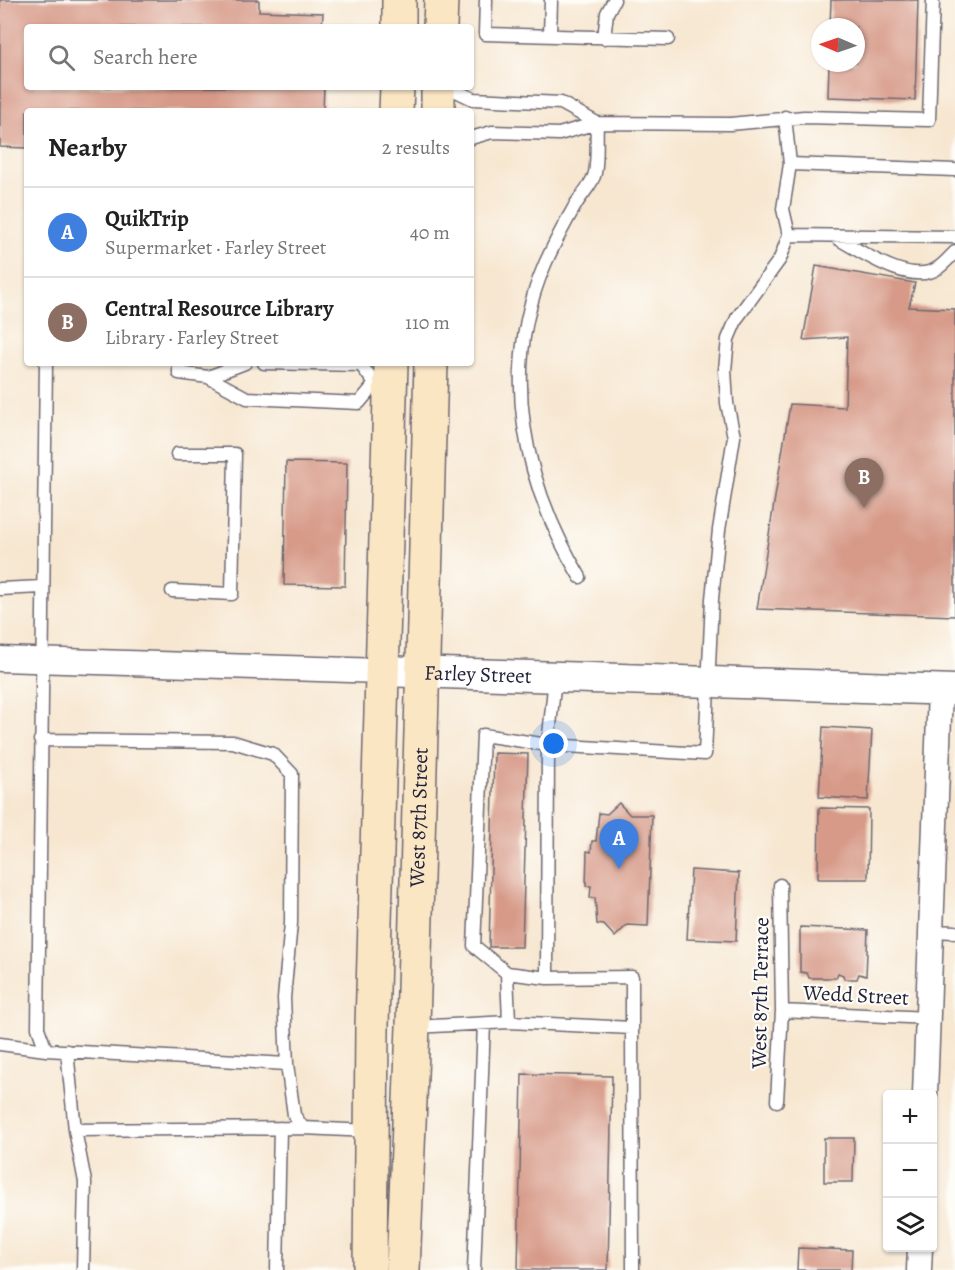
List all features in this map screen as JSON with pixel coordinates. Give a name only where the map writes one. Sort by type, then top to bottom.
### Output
[{"type":"main road","points":[[399,0],[399,24]]},
{"type":"main road","points":[[440,24],[441,0]]},
{"type":"main road","points":[[396,108],[397,90]]},
{"type":"main road","points":[[438,90],[438,108]]},
{"type":"main road","name":"West 87th Street","points":[[403,1270],[413,1027],[431,366]]},
{"type":"main road","name":"West 87th Street","points":[[370,1270],[382,671],[385,377]]},
{"type":"street","name":"Farley Street","points":[[0,659],[948,690]]},
{"type":"street","points":[[926,1090],[931,931],[948,690]]},
{"type":"street","points":[[919,1270],[920,1252]]},
{"type":"lane","points":[[486,0],[485,34],[668,39]]},
{"type":"lane","points":[[550,36],[551,0]]},
{"type":"lane","points":[[604,38],[607,6],[614,0]]},
{"type":"lane","points":[[474,137],[492,132],[559,134],[597,123],[730,124],[785,117],[929,120],[933,0]]},
{"type":"lane","points":[[454,90],[473,99],[561,103],[597,123]]},
{"type":"lane","points":[[633,1270],[632,977],[547,978],[507,973],[474,946],[483,735],[548,745],[705,754],[719,530],[734,437],[725,370],[728,339],[737,318],[780,259],[789,235],[783,209],[790,164],[785,117]]},
{"type":"lane","points":[[580,577],[564,550],[536,483],[521,416],[522,360],[528,316],[544,266],[595,175],[597,123]]},
{"type":"lane","points":[[790,164],[955,170]]},
{"type":"lane","points":[[789,235],[955,237]]},
{"type":"lane","points":[[834,236],[897,269],[921,274],[937,269],[955,252]]},
{"type":"lane","points":[[46,366],[38,1028],[46,1050]]},
{"type":"lane","points":[[179,366],[178,373],[208,376],[247,398],[360,403],[385,377],[363,366]]},
{"type":"lane","points":[[208,376],[236,366]]},
{"type":"lane","points":[[172,591],[232,594],[234,454],[177,454]]},
{"type":"lane","points":[[0,589],[42,587]]},
{"type":"lane","points":[[547,978],[548,745],[555,677]]},
{"type":"lane","points":[[40,740],[233,742],[273,754],[292,774],[291,923],[284,998],[287,1064],[294,1115],[303,1128]]},
{"type":"lane","name":"West 87th Terrace","points":[[777,1101],[782,1011],[780,885]]},
{"type":"lane","points":[[931,931],[955,932]]},
{"type":"lane","points":[[507,973],[509,1022]]},
{"type":"lane","name":"Wedd Street","points":[[782,1011],[928,1018]]},
{"type":"lane","points":[[413,1027],[509,1022],[632,1028]]},
{"type":"lane","points":[[474,1270],[484,1024]]},
{"type":"lane","points":[[0,1044],[46,1050],[287,1064]]},
{"type":"lane","points":[[67,1051],[75,1130],[85,1182],[83,1270]]},
{"type":"lane","points":[[277,1270],[280,1128]]},
{"type":"lane","points":[[75,1130],[303,1128],[371,1131]]},
{"type":"building","points":[[0,0],[259,0],[259,11],[323,13],[322,24],[24,24],[24,90],[324,90],[323,108],[24,108],[24,148],[0,147]]},
{"type":"building","points":[[831,0],[918,0],[915,100],[828,97],[829,72],[865,72],[865,18],[830,18]]},
{"type":"building","points":[[816,266],[915,283],[909,307],[955,309],[955,616],[757,609],[790,404],[845,407],[847,337],[803,340]]},
{"type":"building","points":[[286,462],[347,463],[345,586],[284,585]]},
{"type":"building","points":[[823,727],[872,730],[868,800],[819,797]]},
{"type":"building","points":[[494,753],[528,754],[522,947],[489,947]]},
{"type":"building","points":[[619,803],[630,815],[652,815],[648,926],[627,925],[615,937],[604,925],[597,924],[595,898],[590,898],[591,886],[586,886],[587,851],[591,852],[592,841],[596,841],[599,813],[607,814]]},
{"type":"building","points":[[819,808],[869,809],[868,879],[818,879]]},
{"type":"building","points":[[691,870],[739,873],[736,941],[687,939]]},
{"type":"building","points":[[800,927],[868,930],[866,976],[859,974],[857,979],[844,979],[843,975],[838,973],[836,978],[809,978],[807,973],[800,972]]},
{"type":"building","points":[[522,1074],[612,1076],[608,1270],[518,1270]]},
{"type":"building","points":[[824,1138],[854,1138],[853,1182],[824,1182]]},
{"type":"building","points":[[798,1248],[852,1250],[851,1270],[797,1270]]},
{"type":"place","name":"Central Resource Library","points":[[864,508]]},
{"type":"place","name":"QuikTrip","points":[[619,869]]}]
